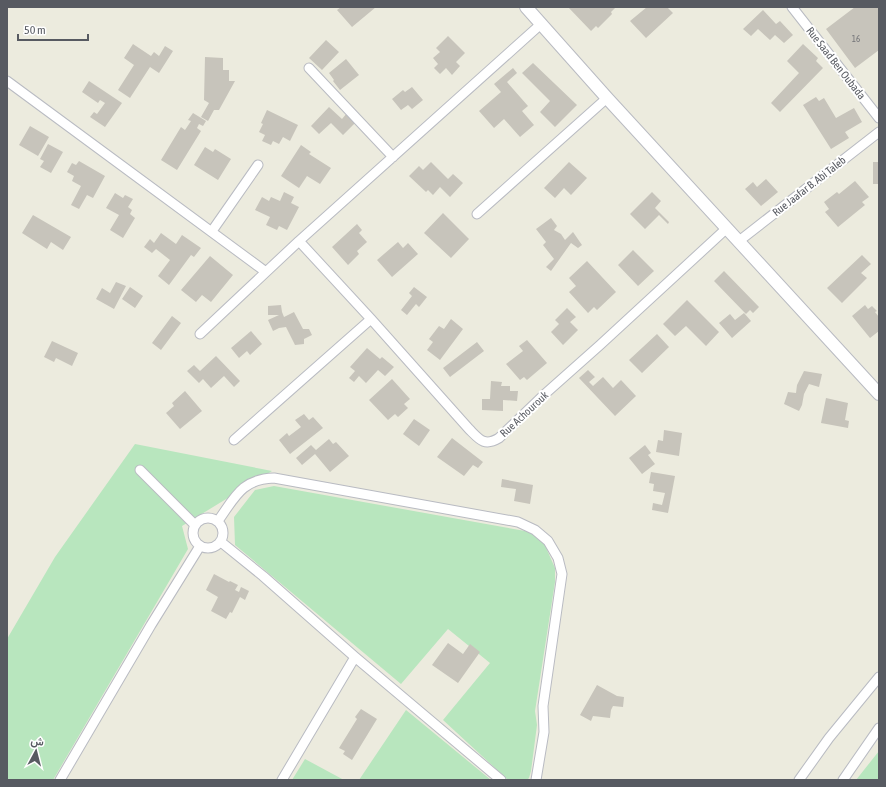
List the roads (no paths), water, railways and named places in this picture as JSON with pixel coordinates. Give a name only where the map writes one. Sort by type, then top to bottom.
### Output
[{"type":"street","points":[[526,7],[607,98],[739,241],[777,285],[879,394]]},
{"type":"street","name":"Rue Saad Ben Oubada","points":[[792,7],[879,118]]},
{"type":"street","points":[[200,334],[299,241],[541,24]]},
{"type":"street","points":[[309,68],[393,157]]},
{"type":"street","points":[[7,81],[266,272]]},
{"type":"street","points":[[477,214],[607,98]]},
{"type":"street","name":"Rue Jaafar B. Abi Taleb","points":[[739,241],[879,132]]},
{"type":"street","points":[[212,231],[258,166]]},
{"type":"street","name":"Rue Achourouk","points":[[299,241],[469,429],[482,441],[492,442],[499,438],[546,393],[600,346],[727,228]]},
{"type":"street","points":[[234,440],[371,319]]},
{"type":"street","points":[[140,470],[195,525]]},
{"type":"street","points":[[218,521],[239,492],[247,484],[256,480],[274,478],[417,505],[504,519],[528,526],[542,535],[554,549],[562,574],[543,706],[544,732],[536,780]]},
{"type":"street","points":[[208,518],[218,521],[222,526],[223,532],[221,542],[210,548],[200,546],[194,535],[195,525],[202,519],[208,518]]},
{"type":"street","points":[[221,542],[263,576],[355,657],[501,780]]},
{"type":"street","points":[[60,780],[151,625],[200,546]]},
{"type":"street","points":[[282,780],[355,657]]},
{"type":"street","points":[[799,780],[829,738],[879,677]]},
{"type":"street","points":[[843,780],[879,728]]}]
